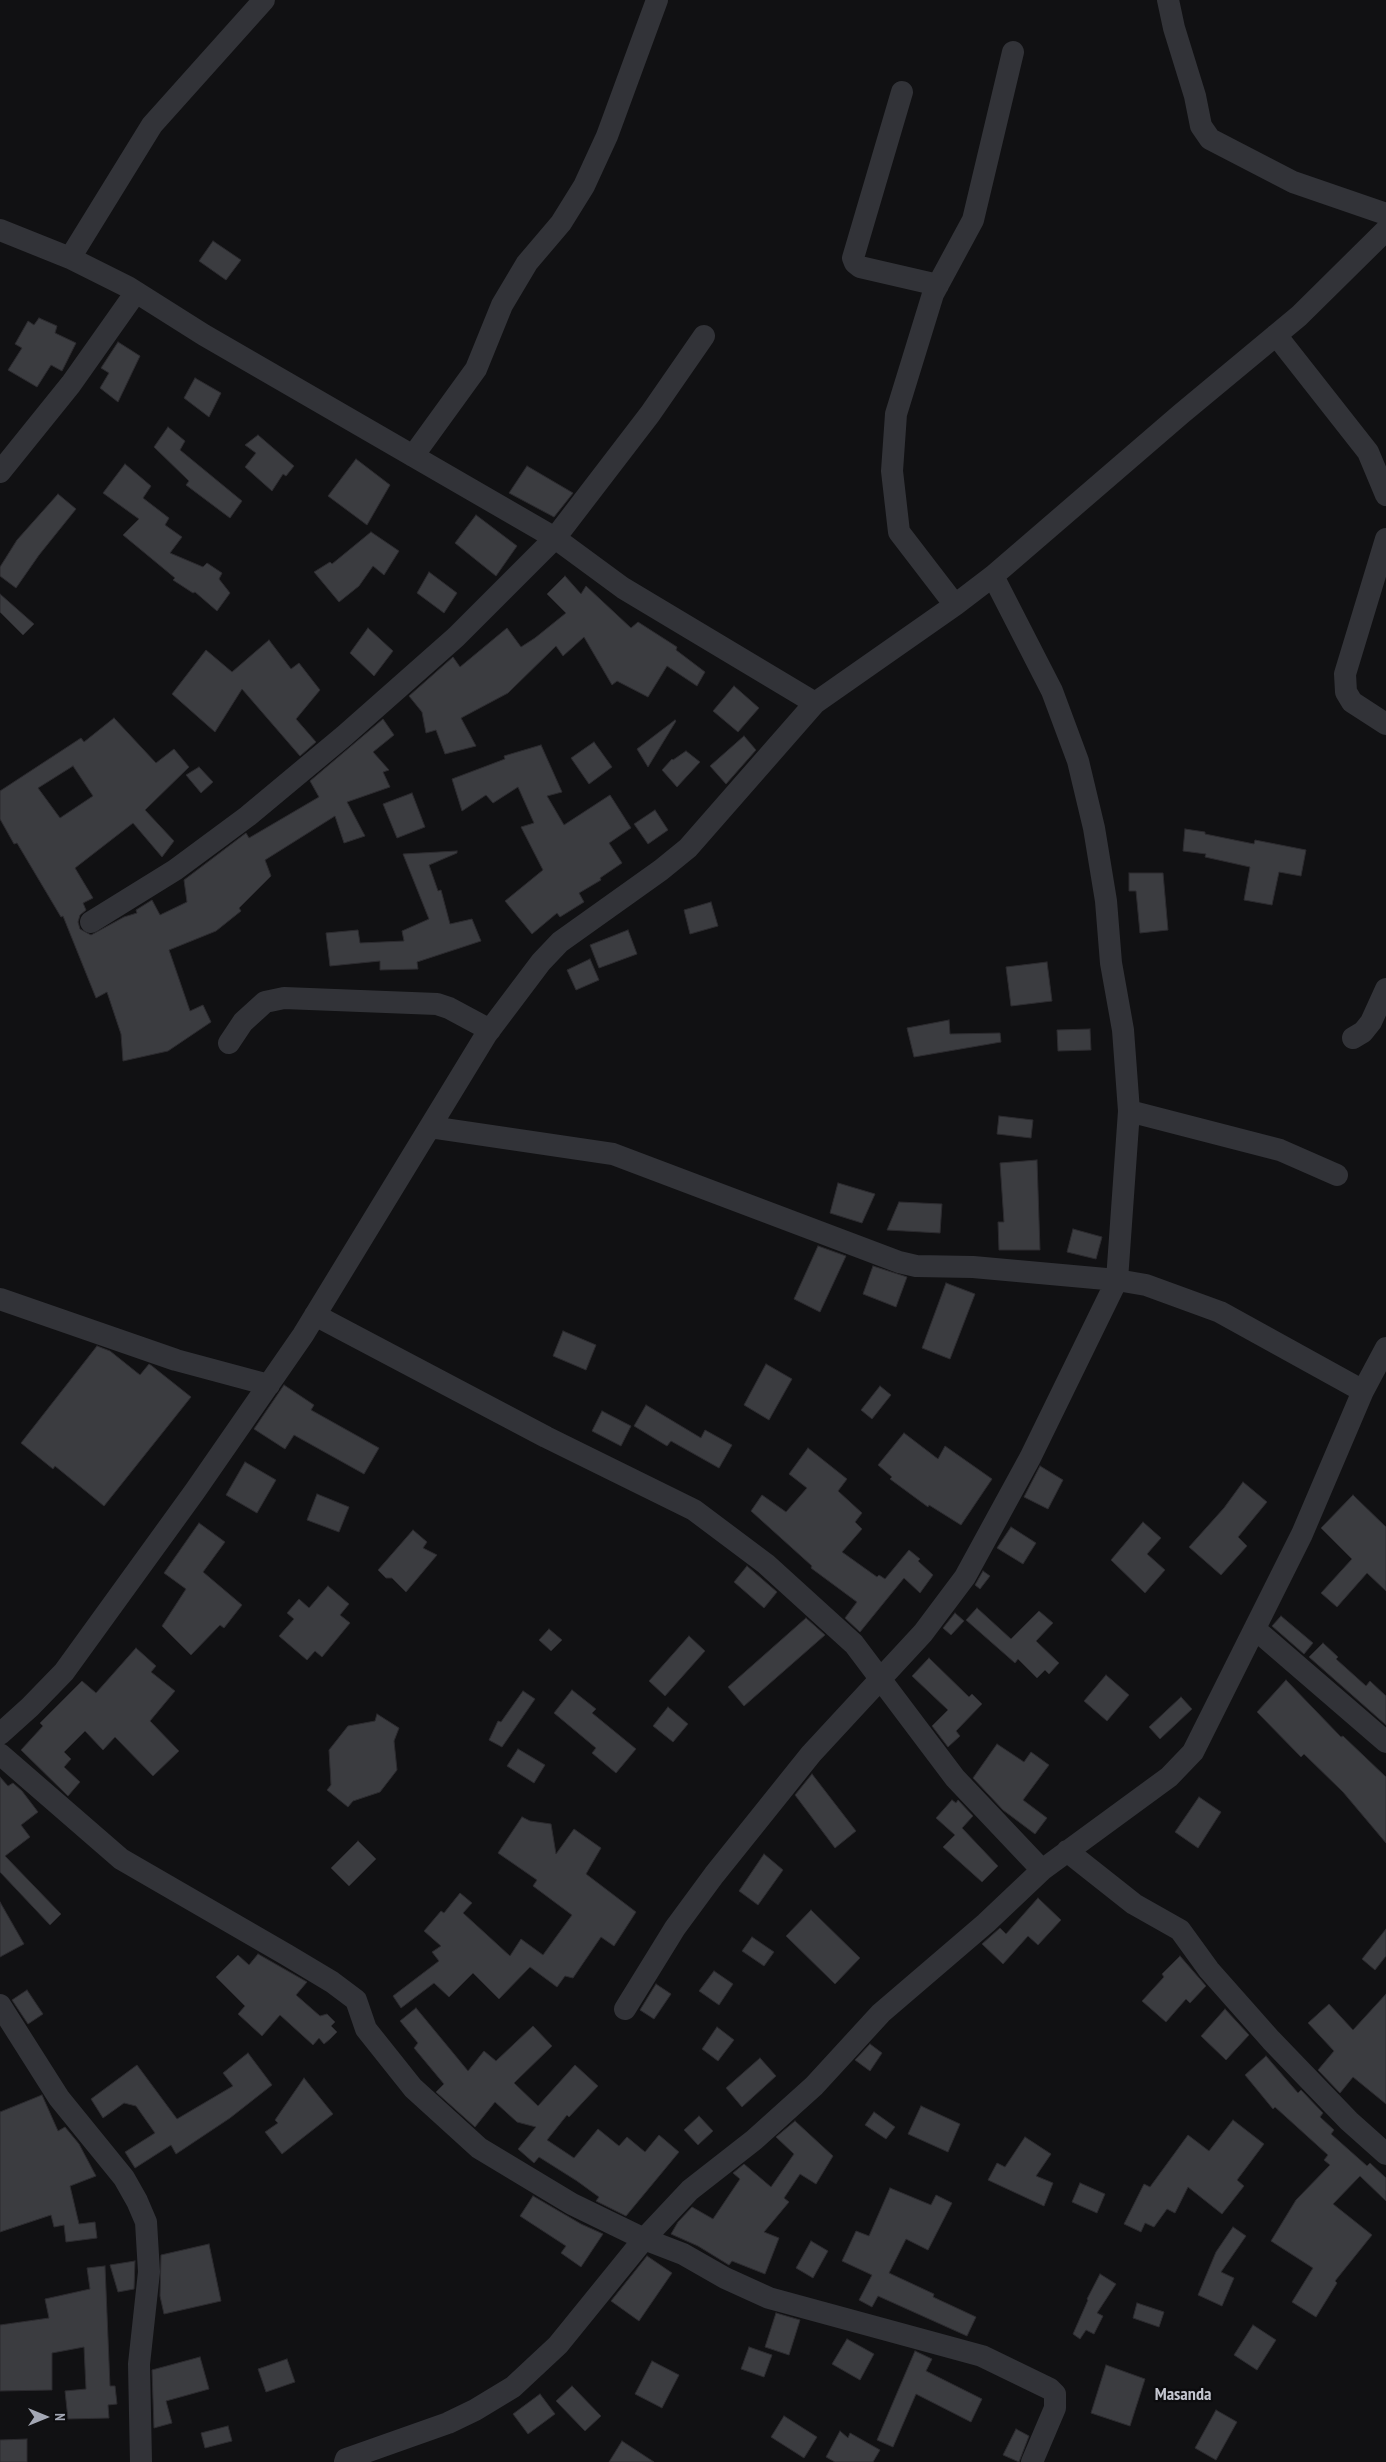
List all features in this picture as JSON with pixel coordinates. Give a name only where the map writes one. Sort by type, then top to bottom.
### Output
[{"type":"street","points":[[70,258],[152,125],[264,0]]},
{"type":"street","points":[[413,456],[476,369],[502,305],[527,263],[561,224],[584,186],[607,136],[656,0]]},
{"type":"street","points":[[1168,0],[1174,28],[1195,96],[1201,126],[1210,139],[1293,182],[1386,214]]},
{"type":"street","points":[[955,605],[900,532],[892,471],[896,414],[933,294],[973,220],[1013,52]]},
{"type":"street","points":[[902,92],[853,258],[854,263],[860,267],[938,285]]},
{"type":"street","points":[[0,230],[70,258],[136,292],[204,334],[555,538],[623,588],[815,703]]},
{"type":"street","points":[[0,1734],[30,1708],[64,1672],[184,1507],[315,1315],[490,1030],[540,962],[560,942],[661,870],[688,848],[815,703],[955,605],[993,576],[1181,414],[1299,316],[1386,230]]},
{"type":"street","points":[[0,472],[71,384],[136,292]]},
{"type":"street","points":[[1276,335],[1368,452],[1386,495]]},
{"type":"street","points":[[91,922],[175,870],[248,816],[344,736],[456,638],[555,538],[650,414],[704,336]]},
{"type":"street","points":[[1386,539],[1345,674],[1346,692],[1352,702],[1386,724]]},
{"type":"street","points":[[625,2010],[675,1928],[714,1875],[810,1754],[923,1633],[965,1577],[1030,1458],[1117,1280],[1129,1111],[1123,1030],[1112,963],[1106,901],[1094,828],[1078,761],[1052,691],[993,576]]},
{"type":"street","points":[[1353,1038],[1363,1032],[1371,1022],[1386,989]]},
{"type":"street","points":[[229,1043],[243,1022],[265,1002],[284,998],[437,1004],[449,1008],[490,1030]]},
{"type":"street","points":[[1129,1111],[1280,1150],[1337,1175]]},
{"type":"street","points":[[430,1127],[613,1154],[899,1262],[916,1266],[973,1268],[1117,1280],[1146,1285],[1220,1312],[1363,1391]]},
{"type":"street","points":[[0,1299],[176,1360],[269,1385]]},
{"type":"street","points":[[315,1315],[546,1437],[694,1510],[766,1564],[854,1644],[967,1792],[1042,1870]]},
{"type":"street","points":[[344,2461],[448,2423],[513,2387],[558,2345],[644,2239],[690,2190],[761,2134],[814,2086],[881,2013],[986,1923],[1042,1870],[1169,1777],[1193,1752],[1302,1534],[1363,1391],[1386,1348]]},
{"type":"street","points":[[1255,1630],[1386,1742]]},
{"type":"street","points":[[0,1754],[121,1859],[295,1959],[332,1982],[356,2000],[366,2029],[413,2088],[479,2148],[572,2204],[644,2239],[683,2254],[725,2278],[769,2298],[982,2356],[1050,2389],[1055,2394],[1055,2408],[1032,2462]]},
{"type":"street","points":[[1066,1851],[1134,1904],[1180,1930],[1209,1970],[1270,2040],[1349,2121],[1386,2154]]},
{"type":"street","points":[[0,2005],[60,2098],[124,2178],[146,2222],[149,2272],[139,2364],[140,2462]]},
{"type":"building","points":[[213,241],[241,260],[226,280],[199,261]]},
{"type":"building","points":[[39,318],[57,326],[55,333],[76,343],[62,371],[51,365],[37,387],[8,370],[22,348],[15,344],[28,321],[34,325]]},
{"type":"building","points":[[118,342],[140,356],[118,402],[100,388],[109,373],[101,368]]},
{"type":"building","points":[[195,378],[221,393],[209,417],[184,398]]},
{"type":"building","points":[[168,427],[185,441],[180,450],[242,501],[230,518],[186,485],[189,481],[154,447]]},
{"type":"building","points":[[258,435],[294,466],[286,476],[283,474],[272,491],[245,467],[256,453],[245,445]]},
{"type":"building","points":[[356,459],[390,485],[367,525],[328,496]]},
{"type":"building","points":[[125,464],[151,486],[143,498],[169,518],[165,525],[182,537],[170,553],[203,567],[207,563],[222,573],[219,579],[230,593],[217,611],[195,592],[193,593],[173,580],[175,578],[123,535],[139,519],[103,493]]},
{"type":"building","points":[[527,466],[573,493],[554,517],[509,493]]},
{"type":"building","points":[[58,494],[76,509],[39,555],[16,588],[0,576],[0,567],[17,540]]},
{"type":"building","points":[[476,515],[517,546],[496,576],[455,543]]},
{"type":"building","points":[[371,532],[399,551],[384,575],[373,566],[359,586],[339,602],[314,572],[330,562],[332,564]]},
{"type":"building","points":[[429,572],[457,593],[444,613],[417,593]]},
{"type":"building","points":[[565,576],[581,594],[586,586],[631,628],[638,622],[677,647],[676,650],[705,672],[697,686],[667,666],[648,697],[617,681],[612,685],[584,637],[563,656],[556,646],[508,693],[461,718],[476,746],[445,754],[436,730],[426,733],[422,712],[409,696],[453,657],[460,667],[507,628],[521,647],[535,638],[566,613],[547,594]]},
{"type":"building","points":[[0,594],[34,624],[23,635],[0,612]]},
{"type":"building","points":[[368,628],[393,651],[374,676],[350,653]]},
{"type":"building","points":[[269,640],[291,669],[299,663],[320,690],[296,719],[316,742],[300,756],[242,689],[215,732],[172,694],[206,650],[232,672]]},
{"type":"building","points":[[734,686],[759,708],[738,732],[713,711]]},
{"type":"building","points":[[114,718],[156,763],[174,749],[189,767],[145,810],[174,841],[162,857],[133,823],[75,868],[93,898],[83,903],[86,910],[80,915],[78,922],[80,929],[91,935],[124,917],[137,913],[136,910],[152,900],[160,915],[187,902],[184,880],[246,833],[249,838],[319,797],[310,781],[383,719],[394,735],[373,752],[389,770],[383,772],[390,787],[347,802],[365,836],[344,843],[335,816],[265,860],[271,876],[239,908],[241,911],[216,931],[169,950],[190,1011],[203,1005],[211,1022],[168,1051],[123,1061],[121,1034],[107,992],[96,998],[63,916],[61,917],[17,843],[14,844],[0,819],[0,791],[81,738],[84,742]],"holes":[[[73,766],[93,796],[60,818],[38,788]]]},
{"type":"building","points":[[676,721],[648,767],[637,749]]},
{"type":"building","points":[[744,736],[756,750],[726,784],[710,766]]},
{"type":"building","points":[[594,742],[612,767],[589,784],[571,758]]},
{"type":"building","points":[[541,745],[562,792],[547,796],[564,825],[610,795],[631,828],[609,843],[622,863],[600,878],[601,880],[579,893],[584,902],[560,917],[557,913],[532,934],[505,901],[543,870],[521,827],[534,823],[518,787],[493,803],[486,795],[462,811],[452,779],[505,759],[504,756]]},
{"type":"building","points":[[686,751],[700,762],[677,787],[662,770],[672,759]]},
{"type":"building","points":[[199,767],[213,782],[201,793],[186,775]]},
{"type":"building","points":[[412,793],[425,827],[397,838],[383,804]]},
{"type":"building","points":[[655,810],[668,830],[648,844],[634,824]]},
{"type":"building","points":[[1185,829],[1254,844],[1255,840],[1306,850],[1301,876],[1279,872],[1272,905],[1244,900],[1250,867],[1205,857],[1206,854],[1183,851]]},
{"type":"building","points":[[457,851],[457,853],[429,865],[438,891],[441,890],[450,924],[472,919],[481,941],[417,962],[418,969],[380,970],[380,961],[330,966],[326,933],[358,930],[360,943],[404,941],[402,931],[429,919],[403,854]]},
{"type":"building","points":[[1129,873],[1163,873],[1168,930],[1140,933],[1136,891],[1129,891]]},
{"type":"building","points":[[711,902],[718,926],[690,934],[684,910]]},
{"type":"building","points":[[628,930],[637,954],[599,968],[590,945]]},
{"type":"building","points":[[590,959],[599,980],[576,990],[567,970]]},
{"type":"building","points":[[1047,962],[1052,1001],[1011,1006],[1006,967]]},
{"type":"building","points":[[949,1020],[950,1034],[1000,1033],[1001,1042],[914,1057],[907,1028]]},
{"type":"building","points":[[1090,1029],[1091,1050],[1058,1051],[1057,1030]]},
{"type":"building","points":[[999,1116],[1033,1120],[1031,1138],[997,1134]]},
{"type":"building","points":[[1037,1160],[1040,1250],[999,1250],[998,1222],[1004,1222],[1000,1163]]},
{"type":"building","points":[[838,1183],[875,1194],[862,1223],[830,1213]]},
{"type":"building","points":[[899,1202],[942,1204],[940,1233],[887,1230]]},
{"type":"building","points":[[1073,1229],[1102,1237],[1096,1259],[1067,1252]]},
{"type":"building","points":[[818,1246],[846,1256],[820,1312],[794,1299]]},
{"type":"building","points":[[873,1266],[907,1277],[896,1307],[863,1294]]},
{"type":"building","points":[[946,1283],[975,1294],[950,1359],[922,1348]]},
{"type":"building","points":[[563,1331],[596,1345],[586,1370],[553,1356]]},
{"type":"building","points":[[97,1346],[110,1351],[140,1375],[149,1364],[191,1397],[104,1506],[55,1466],[53,1469],[21,1443]]},
{"type":"building","points":[[766,1364],[792,1379],[769,1420],[744,1405]]},
{"type":"building","points":[[284,1385],[314,1405],[311,1410],[379,1448],[364,1474],[294,1435],[285,1449],[254,1429]]},
{"type":"building","points":[[880,1386],[891,1395],[872,1419],[861,1410]]},
{"type":"building","points":[[646,1405],[701,1438],[705,1430],[732,1445],[719,1468],[671,1441],[667,1446],[634,1426]]},
{"type":"building","points":[[602,1411],[631,1426],[621,1446],[592,1431]]},
{"type":"building","points":[[904,1433],[938,1459],[945,1446],[992,1479],[961,1525],[929,1505],[928,1507],[890,1479],[892,1477],[878,1465]]},
{"type":"building","points":[[808,1448],[847,1479],[838,1491],[862,1513],[855,1522],[862,1529],[842,1552],[877,1577],[879,1575],[885,1579],[909,1550],[920,1559],[918,1561],[933,1575],[920,1593],[904,1578],[860,1632],[845,1618],[857,1602],[811,1568],[812,1566],[751,1511],[762,1495],[786,1512],[807,1488],[789,1474]]},
{"type":"building","points":[[245,1462],[276,1480],[257,1513],[226,1495]]},
{"type":"building","points":[[1040,1466],[1063,1480],[1048,1509],[1024,1497]]},
{"type":"building","points":[[1243,1482],[1267,1502],[1238,1537],[1247,1546],[1221,1575],[1189,1547],[1224,1508]]},
{"type":"building","points":[[317,1494],[349,1507],[339,1532],[307,1520]]},
{"type":"building","points":[[1353,1495],[1386,1527],[1386,1591],[1367,1573],[1337,1607],[1321,1593],[1352,1559],[1321,1528]]},
{"type":"building","points":[[1143,1522],[1161,1538],[1147,1554],[1165,1570],[1145,1593],[1111,1560]]},
{"type":"building","points":[[199,1523],[225,1542],[203,1572],[242,1605],[224,1628],[220,1625],[191,1655],[162,1626],[186,1589],[164,1573]]},
{"type":"building","points":[[1011,1527],[1036,1543],[1023,1564],[997,1548]]},
{"type":"building","points":[[413,1530],[427,1542],[423,1548],[437,1555],[406,1592],[392,1578],[386,1578],[378,1570]]},
{"type":"building","points":[[747,1566],[777,1592],[764,1608],[734,1582]]},
{"type":"building","points":[[983,1571],[990,1576],[980,1589],[975,1585]]},
{"type":"building","points":[[328,1586],[349,1604],[340,1615],[350,1623],[322,1657],[315,1651],[307,1660],[279,1636],[294,1619],[287,1613],[299,1599],[309,1608]]},
{"type":"building","points":[[977,1608],[1011,1639],[1039,1611],[1053,1623],[1036,1641],[1059,1663],[1049,1674],[1045,1670],[1037,1678],[1018,1659],[1015,1663],[966,1620]]},
{"type":"building","points":[[955,1613],[964,1621],[951,1635],[943,1628]]},
{"type":"building","points":[[1281,1616],[1313,1643],[1304,1654],[1272,1626]]},
{"type":"building","points":[[806,1618],[825,1635],[744,1706],[728,1687]]},
{"type":"building","points":[[549,1629],[562,1640],[551,1651],[539,1640]]},
{"type":"building","points":[[689,1636],[705,1651],[665,1696],[649,1681]]},
{"type":"building","points":[[1323,1643],[1338,1657],[1336,1659],[1366,1686],[1370,1681],[1386,1696],[1386,1725],[1309,1657]]},
{"type":"building","points":[[136,1648],[156,1666],[151,1672],[175,1691],[150,1721],[179,1751],[153,1776],[115,1737],[103,1750],[85,1731],[64,1752],[71,1759],[64,1767],[80,1782],[68,1796],[21,1750],[43,1726],[40,1723],[82,1681],[96,1693]]},
{"type":"building","points":[[929,1658],[969,1697],[972,1694],[982,1704],[956,1731],[960,1736],[948,1747],[932,1726],[948,1710],[912,1676]]},
{"type":"building","points":[[1106,1675],[1129,1695],[1107,1721],[1084,1701]]},
{"type":"building","points":[[1286,1680],[1341,1737],[1343,1736],[1386,1777],[1386,1843],[1343,1792],[1304,1754],[1301,1757],[1257,1712]]},
{"type":"building","points":[[572,1690],[596,1709],[592,1713],[636,1749],[616,1773],[592,1753],[596,1748],[554,1713]]},
{"type":"building","points":[[523,1691],[535,1699],[502,1747],[489,1740],[498,1721],[501,1722]]},
{"type":"building","points":[[1181,1697],[1192,1709],[1160,1739],[1149,1727]]},
{"type":"building","points":[[668,1707],[688,1724],[673,1742],[653,1726]]},
{"type":"building","points":[[377,1714],[399,1728],[394,1741],[397,1770],[380,1792],[353,1801],[348,1807],[327,1790],[331,1785],[329,1750],[348,1726],[375,1721]]},
{"type":"building","points":[[997,1744],[1024,1762],[1031,1752],[1049,1765],[1023,1800],[1047,1818],[1035,1834],[1003,1810],[973,1778]]},
{"type":"building","points":[[518,1749],[545,1765],[534,1783],[507,1766]]},
{"type":"building","points":[[812,1774],[856,1831],[835,1848],[795,1795]]},
{"type":"building","points":[[0,1777],[8,1786],[13,1783],[22,1791],[38,1812],[21,1825],[30,1837],[5,1856],[61,1914],[50,1925],[0,1872]]},
{"type":"building","points":[[1199,1797],[1221,1812],[1198,1848],[1175,1832]]},
{"type":"building","points":[[952,1800],[956,1803],[958,1800],[973,1816],[962,1828],[998,1866],[982,1882],[943,1847],[955,1835],[936,1818]]},
{"type":"building","points":[[522,1817],[530,1821],[551,1824],[556,1854],[574,1829],[601,1848],[586,1874],[636,1912],[614,1946],[601,1937],[573,1978],[565,1976],[557,1987],[530,1967],[499,1999],[473,1973],[449,1997],[434,1983],[401,2008],[393,1996],[439,1961],[432,1952],[441,1946],[424,1931],[441,1911],[444,1913],[460,1893],[472,1903],[463,1913],[510,1956],[521,1939],[543,1955],[572,1915],[533,1886],[537,1880],[498,1853]]},
{"type":"building","points":[[358,1841],[376,1859],[349,1886],[331,1868]]},
{"type":"building","points":[[764,1854],[783,1870],[758,1905],[739,1891]]},
{"type":"building","points":[[1038,1898],[1061,1920],[1038,1945],[1028,1936],[1003,1964],[982,1944],[1000,1928],[1006,1934]]},
{"type":"building","points":[[0,1902],[24,1944],[0,1957]]},
{"type":"building","points":[[811,1910],[860,1958],[835,1984],[786,1936]]},
{"type":"building","points":[[1386,1929],[1386,1956],[1375,1970],[1362,1959]]},
{"type":"building","points":[[752,1937],[774,1952],[764,1966],[742,1951]]},
{"type":"building","points":[[258,1954],[307,1982],[296,1995],[320,2016],[327,2014],[335,2022],[331,2026],[337,2032],[324,2044],[319,2038],[313,2045],[280,2015],[262,2036],[238,2014],[245,2006],[216,1977],[238,1955],[249,1965]]},
{"type":"building","points":[[1180,1956],[1206,1986],[1190,2003],[1186,1999],[1166,2022],[1142,2001],[1164,1977],[1162,1974]]},
{"type":"building","points":[[714,1971],[733,1984],[719,2005],[699,1991]]},
{"type":"building","points":[[656,1984],[671,1994],[654,2019],[640,2010]]},
{"type":"building","points":[[27,1990],[43,2014],[28,2024],[12,2000]]},
{"type":"building","points":[[1386,1994],[1386,2104],[1353,2077],[1340,2093],[1318,2070],[1334,2051],[1308,2023],[1329,2004],[1353,2030]]},
{"type":"building","points":[[416,2008],[468,2071],[484,2051],[496,2061],[533,2026],[552,2046],[514,2083],[538,2106],[575,2065],[598,2086],[569,2117],[567,2115],[547,2140],[574,2158],[598,2129],[619,2146],[627,2137],[645,2152],[659,2135],[679,2152],[626,2216],[596,2201],[599,2197],[577,2181],[539,2157],[534,2163],[518,2149],[536,2127],[517,2122],[495,2102],[475,2127],[436,2092],[444,2084],[414,2048],[418,2043],[400,2021]]},
{"type":"building","points":[[1225,2009],[1249,2035],[1226,2060],[1201,2036]]},
{"type":"building","points":[[717,2027],[734,2040],[718,2061],[702,2049]]},
{"type":"building","points":[[870,2044],[882,2053],[870,2071],[855,2060]]},
{"type":"building","points":[[248,2053],[272,2085],[230,2118],[176,2154],[171,2145],[135,2168],[125,2152],[155,2133],[136,2106],[124,2103],[103,2118],[91,2099],[137,2065],[177,2119],[233,2086],[223,2073]]},
{"type":"building","points":[[1266,2056],[1298,2093],[1301,2090],[1323,2113],[1320,2117],[1334,2130],[1331,2134],[1367,2166],[1370,2163],[1386,2178],[1386,2201],[1360,2176],[1333,2204],[1372,2235],[1335,2281],[1337,2283],[1316,2317],[1292,2302],[1313,2268],[1271,2241],[1296,2200],[1330,2165],[1324,2160],[1328,2155],[1275,2107],[1273,2109],[1245,2075]]},
{"type":"building","points":[[760,2058],[776,2076],[742,2107],[726,2088]]},
{"type":"building","points":[[304,2078],[333,2114],[282,2154],[265,2132],[278,2123],[275,2120]]},
{"type":"building","points":[[42,2095],[58,2131],[65,2127],[79,2144],[96,2176],[70,2186],[79,2224],[95,2222],[97,2238],[66,2242],[64,2225],[54,2227],[51,2215],[0,2232],[0,2112]]},
{"type":"building","points":[[921,2106],[960,2124],[948,2152],[908,2134]]},
{"type":"building","points":[[874,2112],[895,2127],[886,2139],[865,2125]]},
{"type":"building","points":[[699,2116],[713,2131],[698,2145],[684,2130]]},
{"type":"building","points":[[1233,2120],[1264,2144],[1237,2180],[1244,2186],[1222,2214],[1188,2187],[1175,2213],[1167,2209],[1154,2227],[1145,2223],[1141,2232],[1124,2224],[1144,2184],[1150,2187],[1188,2135],[1209,2151]]},
{"type":"building","points":[[795,2121],[833,2156],[816,2184],[800,2174],[784,2198],[789,2202],[764,2232],[779,2238],[765,2274],[732,2261],[729,2265],[698,2246],[671,2234],[678,2222],[692,2207],[713,2219],[740,2179],[733,2173],[744,2164],[771,2187],[794,2154],[776,2137]]},
{"type":"building","points":[[1025,2137],[1051,2154],[1036,2176],[1053,2183],[1044,2206],[988,2180],[997,2163],[1005,2167]]},
{"type":"building","points":[[1080,2183],[1105,2194],[1097,2213],[1072,2202]]},
{"type":"building","points":[[890,2188],[931,2205],[936,2195],[952,2203],[928,2250],[906,2239],[889,2273],[934,2294],[933,2297],[976,2317],[967,2336],[878,2296],[872,2307],[859,2300],[872,2275],[842,2261],[856,2231],[869,2236]]},
{"type":"building","points":[[533,2196],[581,2224],[603,2234],[581,2267],[561,2253],[566,2246],[520,2216]]},
{"type":"building","points":[[1233,2227],[1246,2236],[1221,2272],[1234,2278],[1222,2306],[1198,2295],[1216,2252]]},
{"type":"building","points":[[811,2241],[828,2251],[813,2278],[796,2268]]},
{"type":"building","points":[[209,2244],[221,2301],[164,2314],[160,2296],[161,2255]]},
{"type":"building","points":[[647,2256],[672,2273],[639,2321],[611,2301]]},
{"type":"building","points":[[135,2261],[134,2289],[118,2292],[110,2265]]},
{"type":"building","points":[[105,2266],[110,2386],[115,2386],[117,2404],[108,2405],[109,2418],[68,2419],[65,2391],[86,2389],[84,2347],[52,2353],[52,2390],[0,2391],[0,2325],[49,2318],[45,2299],[90,2289],[87,2268]]},
{"type":"building","points":[[1100,2274],[1116,2284],[1097,2313],[1103,2316],[1094,2334],[1086,2330],[1080,2339],[1073,2334],[1087,2299]]},
{"type":"building","points":[[1137,2303],[1164,2312],[1159,2327],[1133,2318]]},
{"type":"building","points":[[776,2313],[800,2320],[789,2355],[765,2347]]},
{"type":"building","points":[[1253,2325],[1276,2340],[1257,2370],[1234,2355]]},
{"type":"building","points":[[847,2339],[874,2354],[860,2380],[832,2364]]},
{"type":"building","points":[[749,2347],[772,2355],[764,2377],[741,2369]]},
{"type":"building","points":[[915,2351],[932,2359],[926,2371],[982,2399],[971,2422],[916,2394],[893,2447],[877,2440]]},
{"type":"building","points":[[200,2357],[209,2389],[166,2401],[172,2423],[154,2428],[152,2370]]},
{"type":"building","points":[[287,2359],[295,2382],[266,2392],[258,2369]]},
{"type":"building","points":[[652,2361],[679,2375],[662,2408],[635,2394]]},
{"type":"building","points":[[1106,2365],[1145,2379],[1130,2426],[1091,2413]]},
{"type":"building","points":[[572,2386],[601,2416],[585,2431],[556,2401]]},
{"type":"building","points":[[540,2394],[555,2414],[528,2434],[513,2414]]},
{"type":"building","points":[[1216,2410],[1237,2422],[1216,2460],[1195,2448]]},
{"type":"building","points":[[784,2416],[817,2437],[804,2458],[771,2437]]},
{"type":"building","points":[[228,2426],[232,2441],[205,2448],[201,2433]]},
{"type":"building","points":[[1016,2429],[1029,2436],[1019,2462],[1003,2455]]},
{"type":"building","points":[[840,2431],[848,2438],[850,2433],[880,2450],[873,2462],[835,2462],[826,2457]]},
{"type":"building","points":[[27,2439],[27,2462],[0,2462],[0,2440]]},
{"type":"building","points":[[622,2441],[654,2462],[609,2462]]},
{"type":"district","name":"Masanda","points":[[1183,2395]]}]
